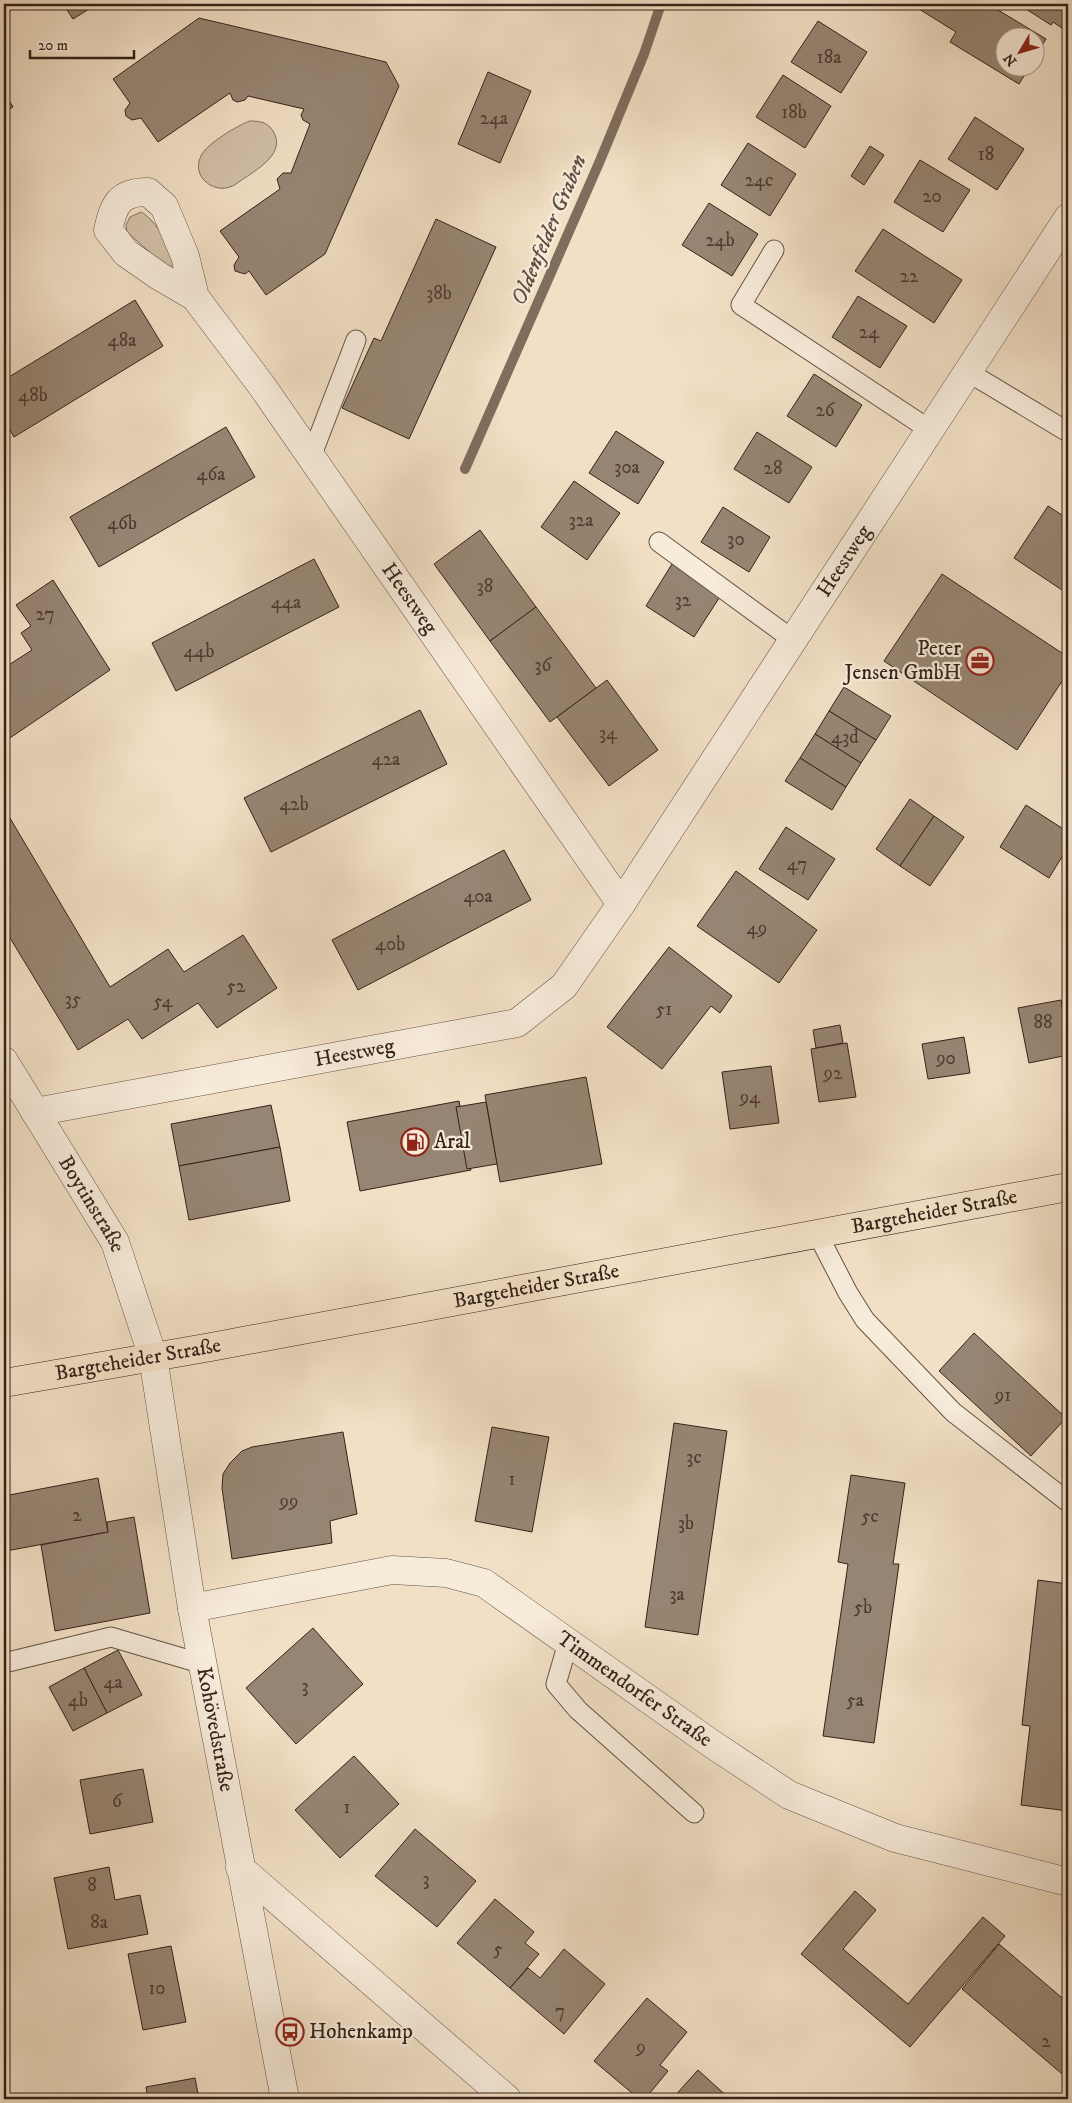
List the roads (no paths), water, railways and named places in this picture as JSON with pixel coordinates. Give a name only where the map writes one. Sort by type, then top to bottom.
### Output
[{"type":"main road","name":"Bargteheider Straße","points":[[4,1383],[153,1358],[817,1233],[1067,1189]]},
{"type":"street","name":"Heestweg","points":[[35,1112],[517,1023],[564,986],[621,904],[1068,218]]},
{"type":"street","name":"Heestweg","points":[[195,296],[262,386],[621,904]]},
{"type":"street","name":"Boytinstraße","points":[[4,1061],[115,1242],[153,1358]]},
{"type":"street","name":"Kohövedstraße","points":[[153,1358],[192,1608],[285,2099]]},
{"type":"street","name":"Timmendorfer Straße","points":[[192,1608],[392,1570],[446,1573],[484,1583],[709,1742],[789,1795],[895,1838],[1068,1882]]},
{"type":"street","points":[[240,1868],[506,2099]]},
{"type":"lane","points":[[774,250],[741,305],[930,430]]},
{"type":"lane","points":[[311,457],[356,340]]},
{"type":"lane","points":[[968,372],[1068,432]]},
{"type":"lane","points":[[659,542],[793,640]]},
{"type":"lane","points":[[817,1233],[848,1293],[865,1320],[953,1412],[1068,1502]]},
{"type":"lane","points":[[4,1663],[111,1637],[202,1664]]},
{"type":"lane","points":[[568,1643],[556,1684],[584,1716],[694,1813]]},
{"type":"waterway","name":"Oldenfelder Graben","points":[[465,469],[599,163],[644,54],[661,4]]},
{"type":"place","name":"Peter Jensen GmbH","points":[[980,661]]},
{"type":"place","name":"Aral","points":[[415,1142]]},
{"type":"place","name":"Hohenkamp","points":[[290,2032]]}]
